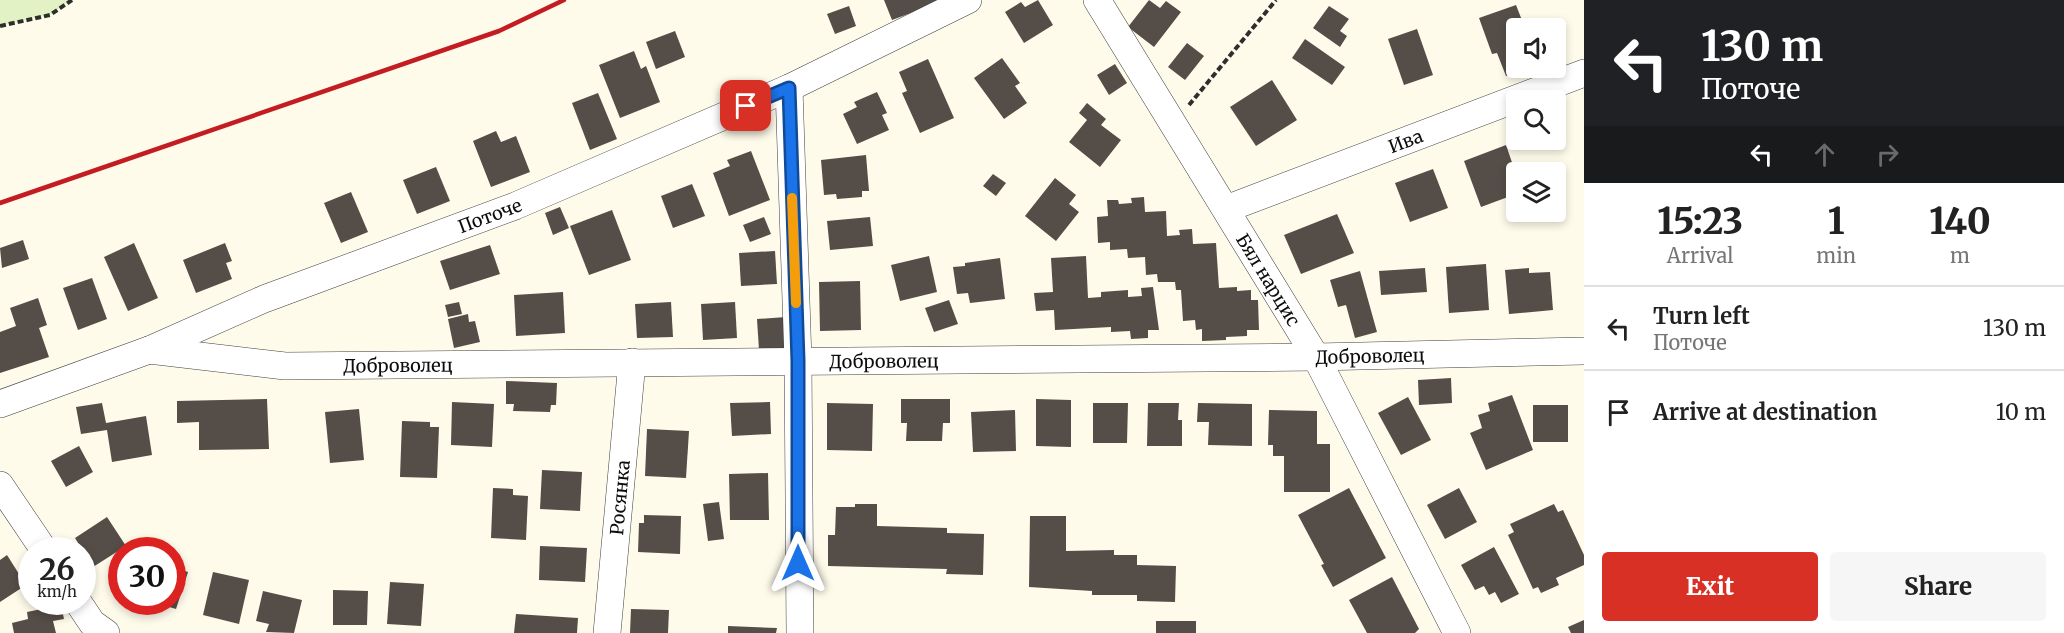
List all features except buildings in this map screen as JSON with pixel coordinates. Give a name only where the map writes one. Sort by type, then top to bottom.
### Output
[{"type":"street","name":"Поточе","points":[[0,404],[149,351],[264,299],[515,206],[789,88],[968,0]]},
{"type":"street","name":"Бял нарцис","points":[[1097,0],[1316,357],[1457,633]]},
{"type":"street","name":"Ива","points":[[1226,208],[1584,73]]},
{"type":"street","points":[[789,88],[798,361],[800,633]]},
{"type":"street","name":"Доброволец","points":[[149,351],[285,366],[1316,357],[1584,351]]},
{"type":"street","name":"Росянка","points":[[607,633],[632,362]]},
{"type":"street","points":[[0,485],[35,537]]},
{"type":"street","points":[[87,615],[92,623],[106,633]]},
{"type":"path","points":[[0,26],[50,15],[72,0]]},
{"type":"path","points":[[1173,124],[1276,0]]},
{"type":"green space","points":[[0,0],[72,0],[50,15],[0,26]]},
{"type":"railway","points":[[0,203],[499,31],[564,0]]},
{"type":"slow traffic","points":[[792,198],[796,303]]},
{"type":"route","points":[[746,106],[789,88],[798,361],[798,563]]}]
